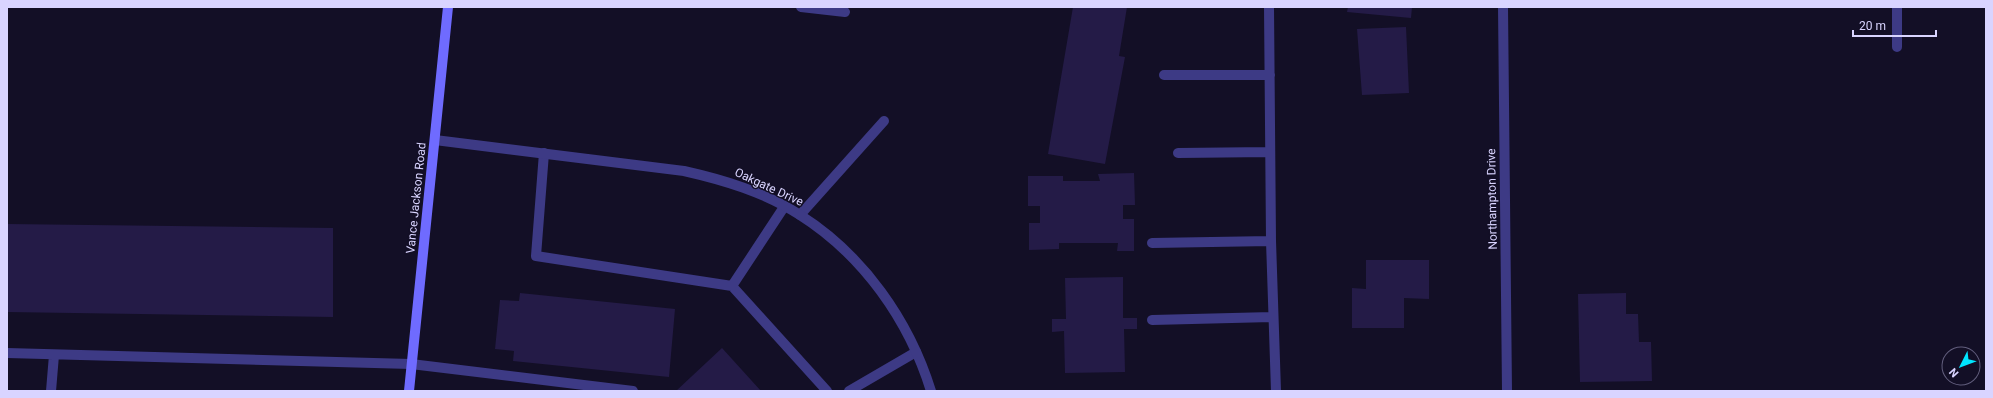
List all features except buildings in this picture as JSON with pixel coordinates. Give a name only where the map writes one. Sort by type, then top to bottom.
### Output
[{"type":"main road","name":"Vance Jackson Road","points":[[409,391],[436,140],[448,7]]},
{"type":"street","points":[[801,7],[845,12]]},
{"type":"street","points":[[1269,7],[1271,241],[1276,391]]},
{"type":"street","name":"Northampton Drive","points":[[1503,7],[1507,391]]},
{"type":"street","points":[[1897,7],[1897,47]]},
{"type":"street","points":[[1164,74],[1270,75]]},
{"type":"street","points":[[800,215],[884,121]]},
{"type":"street","name":"Oakgate Drive","points":[[436,140],[691,172],[747,189],[784,206],[800,215],[851,257],[877,286],[896,313],[916,352],[930,391]]},
{"type":"street","points":[[1178,153],[1270,152]]},
{"type":"street","points":[[544,153],[536,256],[732,286],[827,391]]},
{"type":"street","points":[[732,286],[784,206]]},
{"type":"street","points":[[1152,243],[1271,241]]},
{"type":"street","points":[[1152,320],[1273,318]]},
{"type":"street","points":[[849,391],[916,352]]},
{"type":"street","points":[[7,353],[411,364],[633,391]]},
{"type":"street","points":[[51,391],[54,354]]}]
